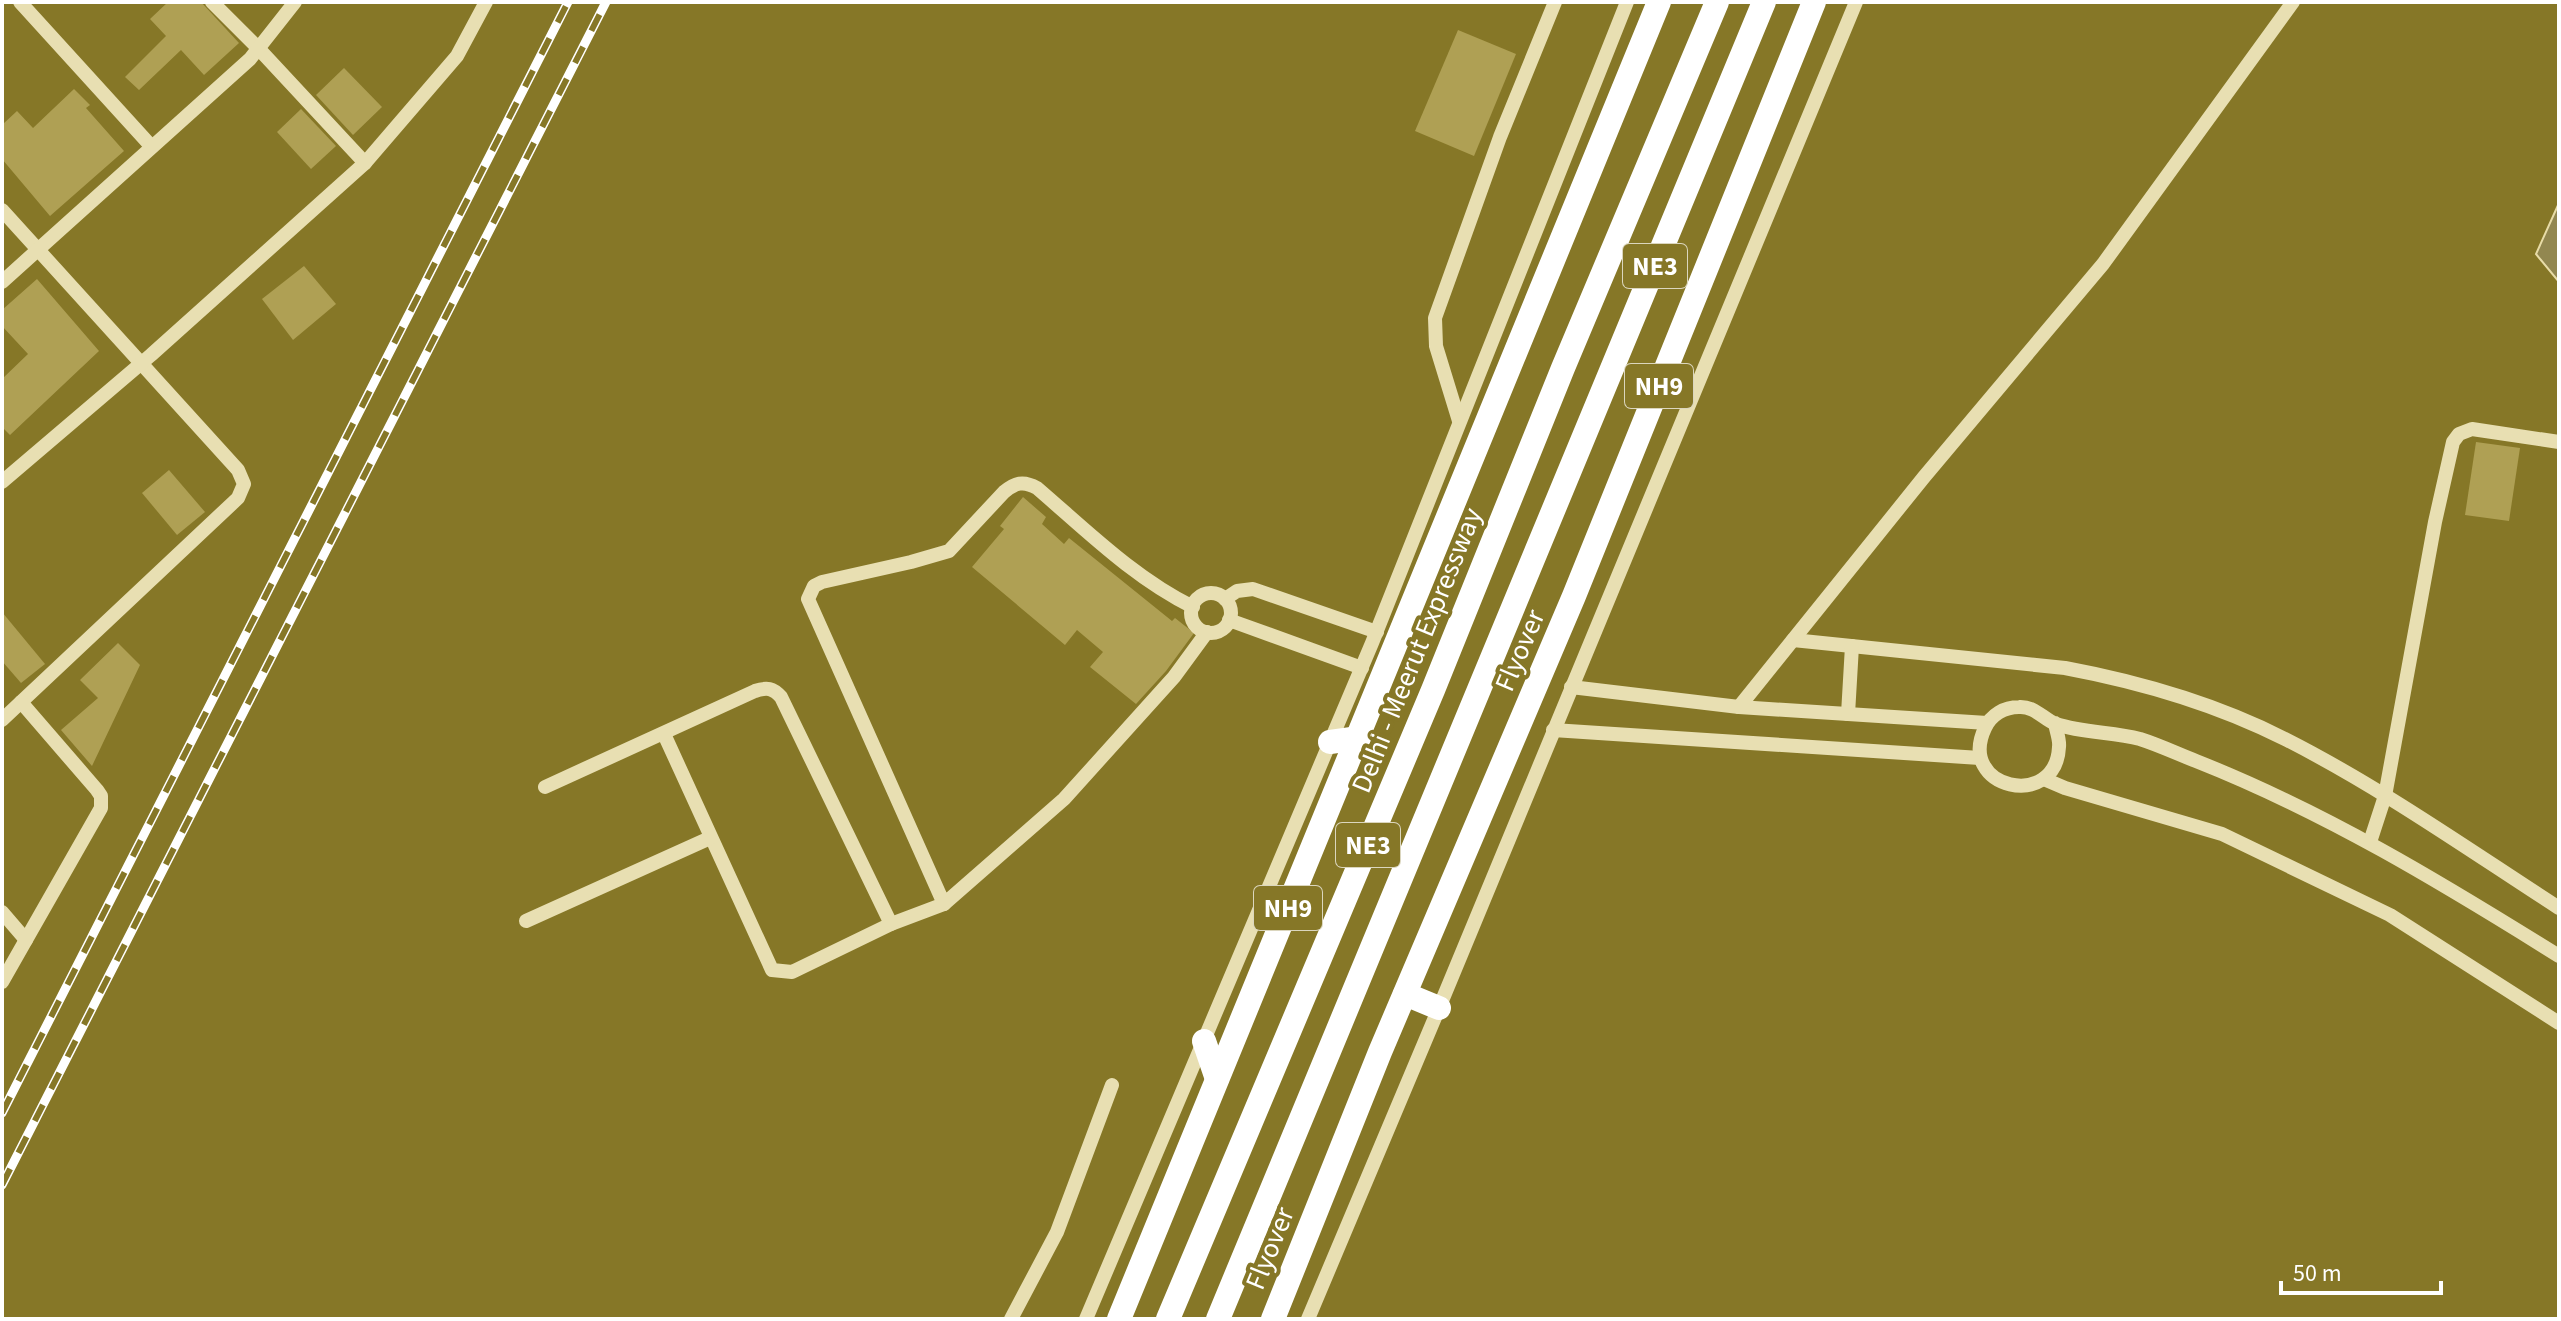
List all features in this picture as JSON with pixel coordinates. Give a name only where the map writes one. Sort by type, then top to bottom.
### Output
[{"type":"highway","name":"NH9","points":[[1119,1319],[1659,2]]},
{"type":"highway","name":"Delhi - Meerut Expressway","points":[[1168,1319],[1433,690],[1563,368],[1717,2]]},
{"type":"highway","name":"NE3","points":[[1218,1319],[1764,2]]},
{"type":"highway","name":"Flyover","points":[[1273,1319],[1405,994],[1574,596],[1814,2]]},
{"type":"highway","points":[[1330,742],[1359,738]]},
{"type":"highway","points":[[1405,994],[1439,1008]]},
{"type":"highway","points":[[1204,1041],[1217,1079]]},
{"type":"street","points":[[20,2],[151,146]]},
{"type":"street","points":[[212,2],[365,163]]},
{"type":"street","points":[[2,282],[259,49],[295,2]]},
{"type":"street","points":[[2,482],[365,163],[457,56],[486,2]]},
{"type":"street","points":[[1459,421],[1436,346],[1435,318],[1500,137],[1555,2]]},
{"type":"street","points":[[1086,1319],[1377,632],[1627,2]]},
{"type":"street","points":[[1308,1319],[1856,2]]},
{"type":"street","points":[[1739,707],[1924,477],[2103,264],[2293,2]]},
{"type":"street","points":[[2,210],[238,470],[244,484],[238,498],[2,720]]},
{"type":"street","points":[[2370,842],[2385,796],[2435,522],[2453,442],[2459,434],[2472,429],[2559,442]]},
{"type":"street","points":[[944,904],[808,599],[814,586],[949,551],[1004,492],[1022,482],[1037,488],[1143,577],[1193,607]]},
{"type":"street","points":[[1225,599],[1237,591],[1253,589],[1377,632]]},
{"type":"street","points":[[1215,594],[1230,606],[1229,620],[1223,629],[1207,632],[1194,624],[1193,607],[1203,595],[1215,594]]},
{"type":"street","points":[[1229,620],[1362,668]]},
{"type":"street","points":[[664,734],[772,970],[792,972],[891,924],[944,904],[1064,799],[1174,677],[1207,632]]},
{"type":"street","points":[[1793,640],[2065,668],[2193,700],[2284,738],[2385,796],[2559,908]]},
{"type":"street","points":[[1848,714],[1852,646]]},
{"type":"street","points":[[1571,687],[1739,707],[1987,723]]},
{"type":"street","points":[[545,787],[755,691],[774,689],[781,697],[891,924]]},
{"type":"street","points":[[2,982],[102,802],[97,790],[21,702]]},
{"type":"street","points":[[2055,723],[2060,745],[2056,764],[2044,779],[2030,786],[2014,787],[1999,782],[1987,772],[1980,758],[1979,740],[1987,723],[2008,708],[2035,710],[2055,723],[2141,739],[2251,783],[2370,842],[2559,956]]},
{"type":"street","points":[[1553,730],[1980,758]]},
{"type":"street","points":[[2044,779],[2222,834],[2390,915],[2559,1023]]},
{"type":"street","points":[[526,921],[710,838]]},
{"type":"street","points":[[2,912],[26,940]]},
{"type":"street","points":[[1011,1319],[1057,1232],[1112,1085]]},
{"type":"shaded area","points":[[2559,203],[2559,282],[2536,254]]},
{"type":"building","points":[[168,2],[201,2],[239,43],[204,75],[181,50],[139,90],[125,77],[166,36],[150,19]]},
{"type":"building","points":[[1458,30],[1516,54],[1474,156],[1415,131]]},
{"type":"building","points":[[344,68],[382,107],[353,135],[316,95]]},
{"type":"building","points":[[74,89],[90,105],[86,108],[124,151],[50,216],[2,159],[2,125],[17,111],[33,128]]},
{"type":"building","points":[[301,109],[336,146],[311,169],[277,132]]},
{"type":"building","points":[[304,266],[336,304],[293,340],[262,299]]},
{"type":"building","points":[[37,279],[99,351],[10,435],[2,427],[2,379],[28,354],[2,326],[2,310]]},
{"type":"building","points":[[2476,442],[2520,448],[2509,521],[2465,515]]},
{"type":"building","points":[[169,470],[205,512],[177,535],[142,493]]},
{"type":"building","points":[[1023,497],[1046,517],[1042,524],[1064,544],[1069,538],[1172,621],[1175,618],[1194,633],[1136,704],[1090,667],[1103,652],[1077,630],[1065,645],[972,567],[1004,529],[1000,526]]},
{"type":"building","points":[[2,612],[45,664],[21,683],[2,661]]},
{"type":"building","points":[[118,643],[140,665],[92,766],[61,730],[98,698],[80,680]]},
{"type":"railway","points":[[2,1113],[568,2]]},
{"type":"railway","points":[[2,1185],[606,2]]}]
